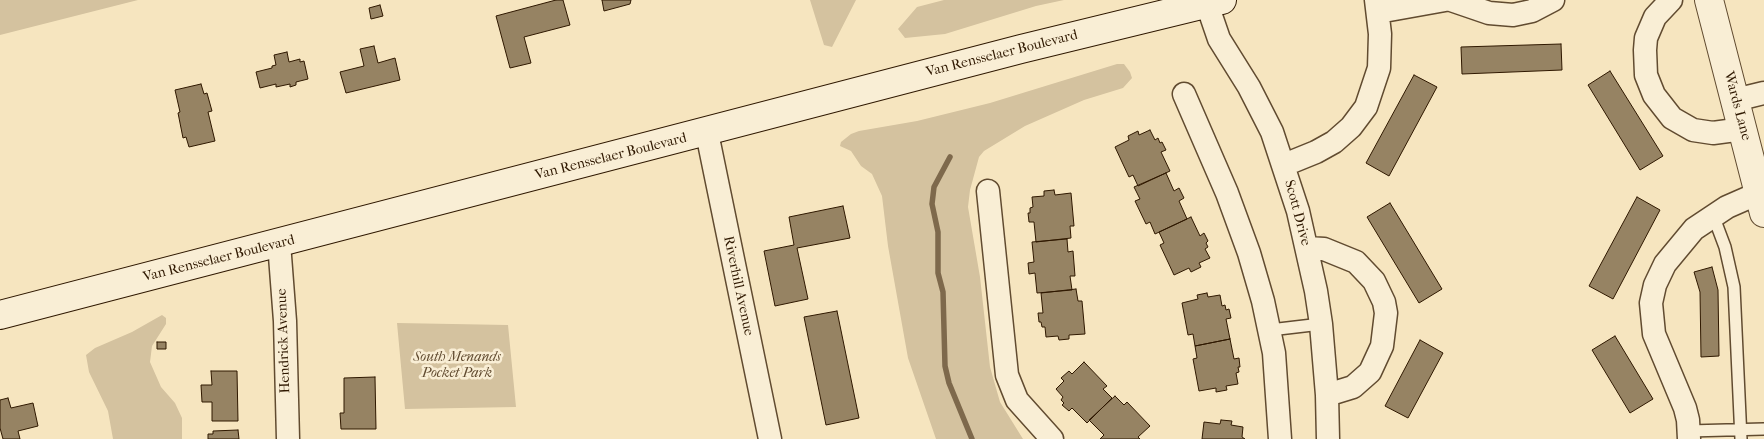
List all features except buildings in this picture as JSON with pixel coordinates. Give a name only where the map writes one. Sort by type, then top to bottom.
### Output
[{"type":"main road","name":"Wards Lane","points":[[1709,0],[1762,203]]},
{"type":"main road","name":"Van Rensselaer Boulevard","points":[[0,315],[707,133],[1012,51],[1214,2]]},
{"type":"street","points":[[1284,165],[1316,152],[1334,142],[1351,126],[1366,107],[1380,68],[1377,6],[1445,0]]},
{"type":"street","points":[[1451,0],[1490,13],[1513,15],[1532,11],[1553,0]]},
{"type":"street","points":[[1671,0],[1655,17],[1646,38],[1646,68],[1654,95],[1672,118],[1693,130],[1714,133],[1742,129]]},
{"type":"street","name":"Scott Drive","points":[[1214,2],[1216,33],[1260,108],[1284,165],[1307,248],[1320,324],[1327,395],[1328,439]]},
{"type":"street","points":[[1735,100],[1764,93]]},
{"type":"street","points":[[1184,94],[1227,193],[1249,253],[1270,330],[1278,386],[1280,439]]},
{"type":"street","name":"Riverhill Avenue","points":[[707,133],[770,439]]},
{"type":"street","points":[[988,191],[1007,375],[1017,400],[1052,439]]},
{"type":"street","points":[[1689,435],[1680,396],[1654,334],[1651,303],[1655,285],[1670,258],[1694,229],[1713,215],[1762,203]]},
{"type":"street","name":"Hendrick Avenue","points":[[279,243],[285,322],[288,439]]},
{"type":"street","points":[[1307,248],[1324,249],[1356,262],[1374,281],[1384,302],[1386,313],[1382,346],[1370,372],[1353,387],[1327,395]]},
{"type":"lane","points":[[1713,215],[1725,247],[1734,287],[1740,434]]},
{"type":"lane","points":[[1270,330],[1320,324]]},
{"type":"lane","points":[[1689,435],[1740,434],[1764,429]]},
{"type":"green space","points":[[0,0],[138,0],[0,35]]},
{"type":"green space","points":[[810,0],[856,0],[832,47],[824,45]]},
{"type":"green space","points":[[944,0],[1064,0],[1036,6],[945,34],[905,38],[898,29],[917,7]]},
{"type":"green space","points":[[1117,64],[1124,64],[1132,78],[1123,88],[1084,100],[1025,126],[984,151],[979,157],[970,190],[968,207],[980,277],[990,367],[1000,402],[1023,439],[936,439],[908,358],[888,246],[882,196],[872,174],[861,166],[851,151],[840,146],[841,142],[851,134],[859,131],[917,121],[990,103]]},
{"type":"green space","points":[[162,315],[166,318],[166,324],[152,346],[150,362],[161,387],[175,403],[182,418],[182,439],[113,439],[108,411],[89,372],[86,355],[95,348],[132,332]]},
{"type":"green space","name":"South Menands Pocket Park","points":[[397,323],[508,325],[516,407],[405,409]]},
{"type":"waterway","points":[[950,157],[934,187],[932,204],[938,232],[938,273],[943,292],[945,366],[949,383],[972,439]]}]
